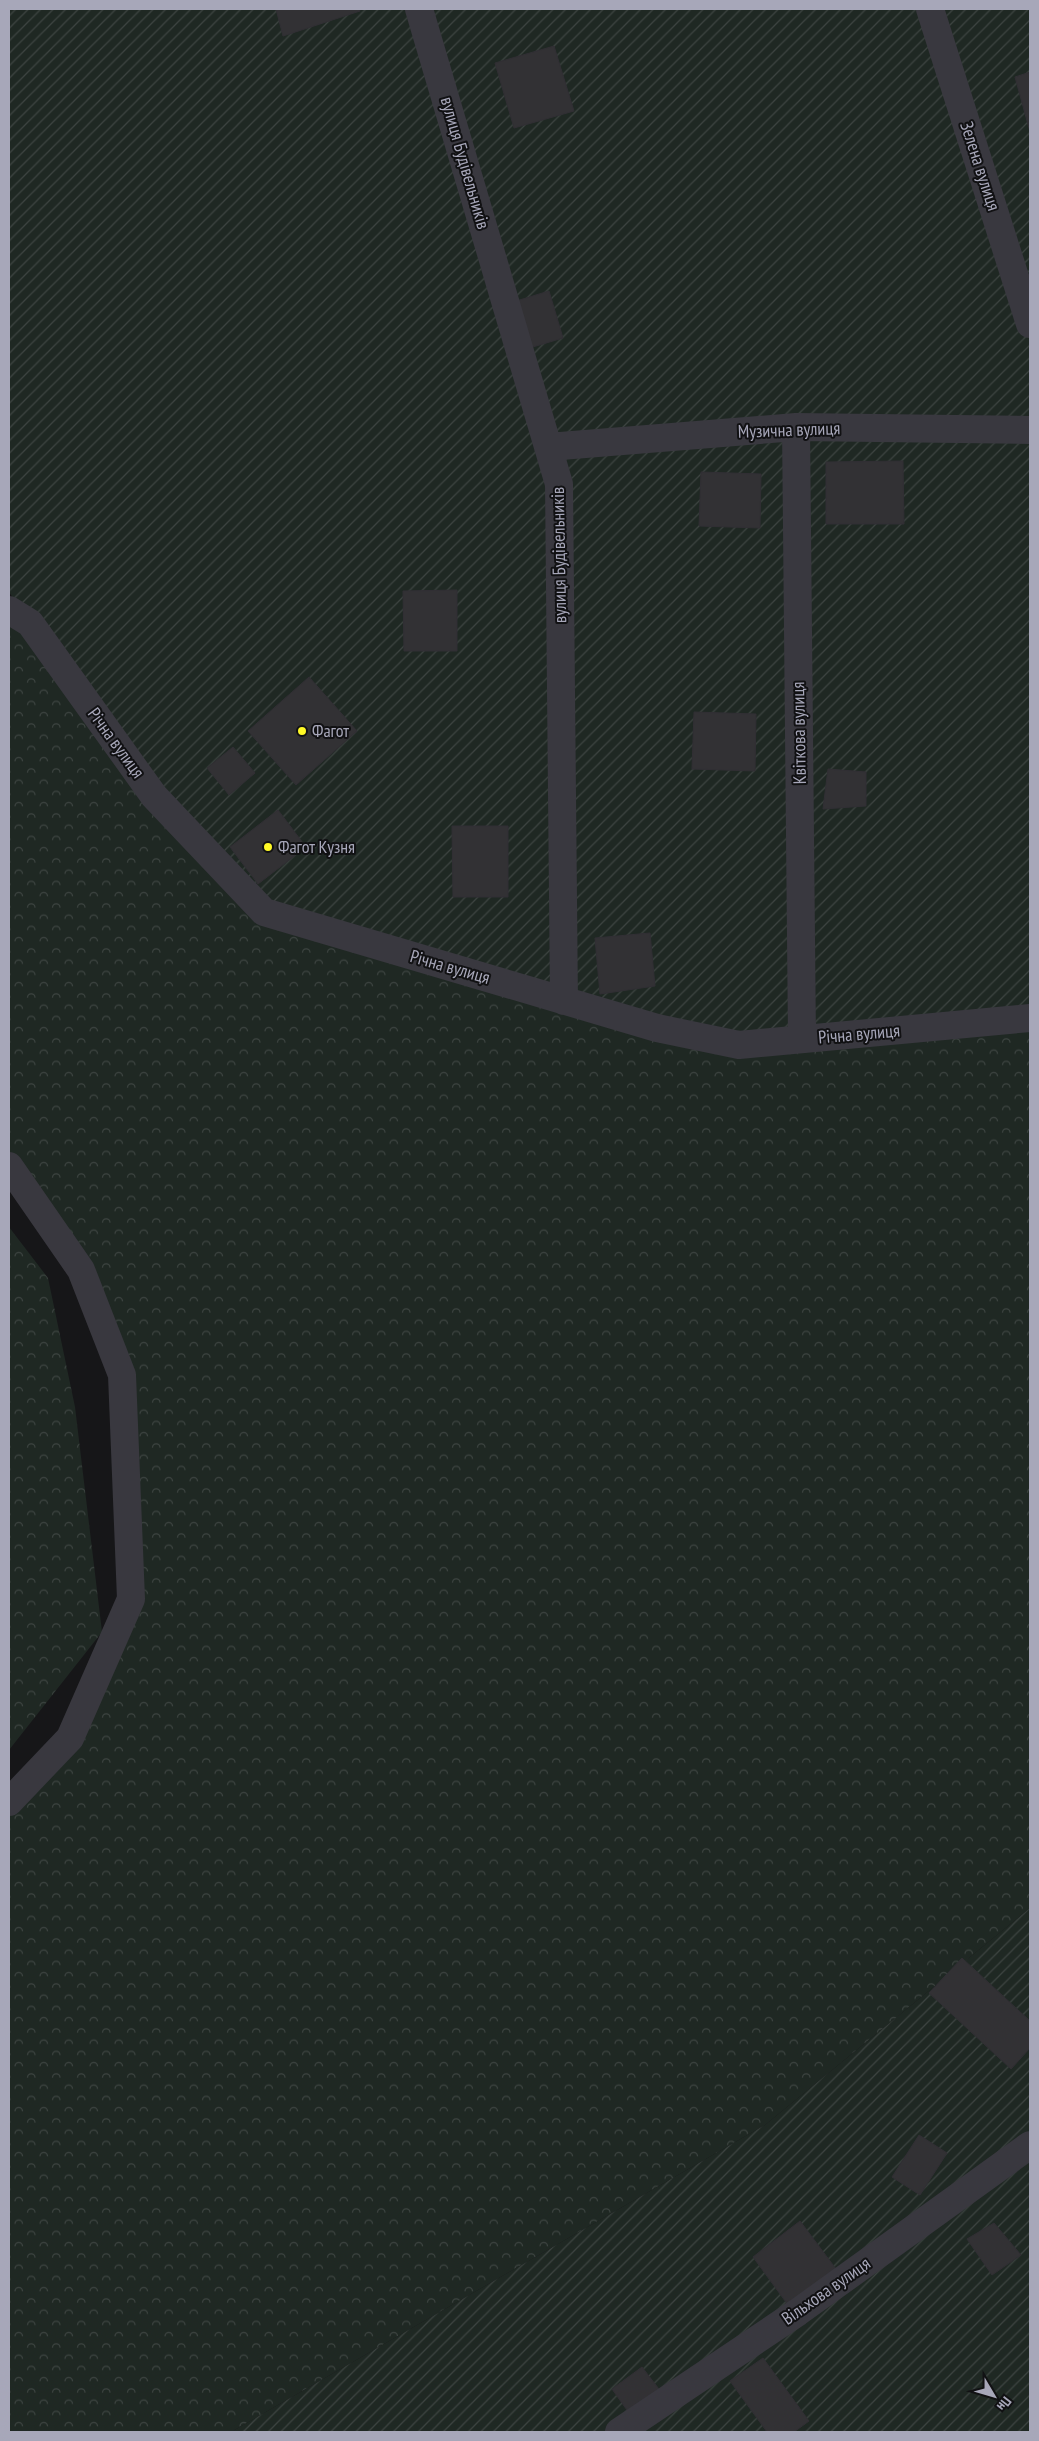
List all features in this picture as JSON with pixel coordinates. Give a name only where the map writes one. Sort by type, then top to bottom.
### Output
[{"type":"street","name":"вулиця Будівельників","points":[[419,9],[559,484],[564,1001]]},
{"type":"street","name":"Зелена вулиця","points":[[930,9],[1030,324]]},
{"type":"street","name":"Музична вулиця","points":[[548,447],[796,427],[1030,430]]},
{"type":"street","name":"Квіткова вулиця","points":[[796,427],[802,1039]]},
{"type":"street","name":"Річна вулиця","points":[[9,610],[30,623],[154,796],[264,912],[657,1028],[739,1045],[1030,1018]]},
{"type":"street","points":[[9,1166],[81,1270],[122,1375],[131,1600],[70,1738],[9,1802]]},
{"type":"street","name":"Вільхова вулиця","points":[[619,2432],[798,2312],[1030,2145]]},
{"type":"green space","points":[[9,9],[1030,9],[1030,1018],[739,1045],[264,912],[30,623],[9,592]]},
{"type":"green space","points":[[9,612],[1030,1018],[1030,1908],[765,2125],[231,2432],[9,2432],[9,1802],[70,1738],[131,1599],[122,1375],[81,1270],[9,1166]]},
{"type":"green space","points":[[9,1227],[48,1278],[75,1407],[102,1632],[9,1750]]},
{"type":"green space","points":[[1030,1908],[1030,2432],[231,2432],[765,2125]]},
{"type":"building","points":[[276,9],[359,9],[360,11],[283,36]]},
{"type":"building","points":[[554,46],[574,111],[514,128],[495,63]]},
{"type":"building","points":[[1030,72],[1030,132],[1015,77]]},
{"type":"building","points":[[549,291],[563,338],[526,349],[513,302]]},
{"type":"building","points":[[903,461],[904,524],[826,524],[826,462]]},
{"type":"building","points":[[701,472],[761,474],[760,528],[699,526]]},
{"type":"building","points":[[457,590],[457,651],[404,651],[403,591]]},
{"type":"building","name":"Фагот","points":[[309,677],[357,731],[296,785],[248,731]]},
{"type":"building","points":[[694,712],[756,714],[755,771],[692,769]]},
{"type":"building","points":[[233,747],[255,773],[229,795],[207,768]]},
{"type":"building","points":[[828,769],[866,772],[866,806],[823,809]]},
{"type":"building","name":"Фагот Кузня","points":[[278,810],[306,847],[258,884],[230,847]]},
{"type":"building","points":[[452,826],[508,826],[508,897],[453,897]]},
{"type":"building","points":[[650,933],[655,986],[600,994],[595,938]]},
{"type":"building","points":[[962,1958],[1030,2021],[1030,2048],[1011,2069],[929,1993]]},
{"type":"building","points":[[919,2135],[947,2153],[920,2195],[892,2177]]},
{"type":"building","points":[[800,2221],[839,2273],[791,2309],[753,2257]]},
{"type":"building","points":[[994,2223],[1021,2255],[992,2275],[967,2239]]},
{"type":"building","points":[[763,2358],[809,2421],[794,2432],[767,2432],[730,2381]]},
{"type":"building","points":[[642,2367],[665,2397],[634,2420],[612,2389]]},
{"type":"place","name":"Фагот","points":[[302,731]]},
{"type":"place","name":"Фагот Кузня","points":[[268,847]]}]
